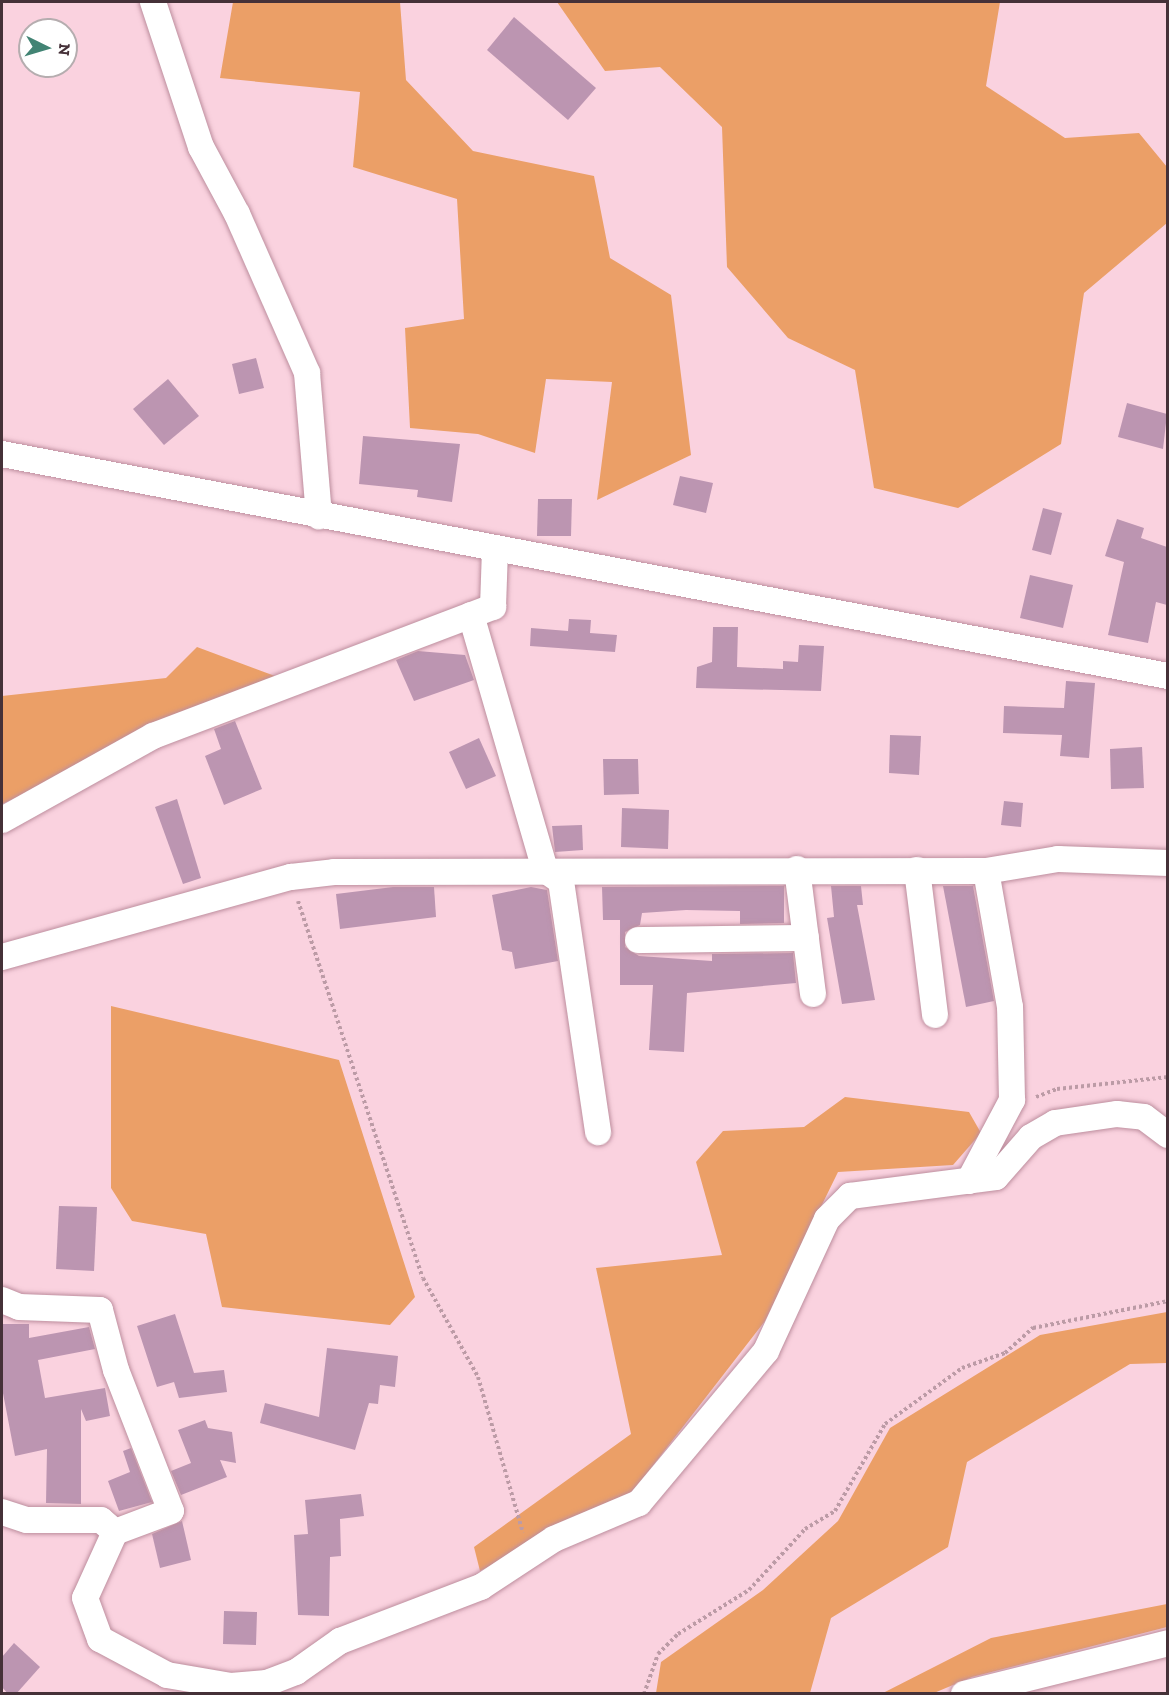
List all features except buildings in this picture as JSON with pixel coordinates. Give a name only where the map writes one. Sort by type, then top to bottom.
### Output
[{"type":"street","points":[[153,2],[201,147],[237,214],[307,374],[319,516]]},
{"type":"street","points":[[2,454],[495,550],[1167,676]]},
{"type":"street","points":[[2,820],[153,736],[493,607],[495,550]]},
{"type":"street","points":[[471,615],[546,870],[561,881],[598,1132]]},
{"type":"street","points":[[2,957],[291,877],[546,870],[986,871],[1058,859],[1167,863]]},
{"type":"street","points":[[797,869],[813,994]]},
{"type":"street","points":[[917,870],[935,1015]]},
{"type":"street","points":[[969,1181],[1012,1100],[1010,1007],[986,871]]},
{"type":"street","points":[[638,940],[806,938]]},
{"type":"street","points":[[2,1300],[19,1307],[100,1310],[116,1370],[171,1511],[115,1532],[88,1588],[90,1620],[100,1639],[166,1684],[231,1686],[267,1683],[296,1672],[339,1641],[481,1587],[528,1554],[639,1503],[713,1420],[766,1351],[835,1208],[870,1190],[996,1177],[1031,1137],[1055,1123],[1117,1114],[1144,1117],[1167,1135]]},
{"type":"street","points":[[2,1512],[27,1520],[101,1520],[115,1532]]},
{"type":"street","points":[[964,1694],[1167,1643]]},
{"type":"path","points":[[291,877],[423,1278],[478,1377],[510,1472],[528,1554]]},
{"type":"path","points":[[644,1694],[658,1654],[678,1634],[749,1590],[805,1530],[835,1511],[885,1424],[962,1368],[1005,1353],[1033,1328],[1167,1301]]},
{"type":"shaded area","points":[[233,2],[400,2],[406,80],[473,151],[594,176],[610,258],[671,295],[691,455],[597,500],[612,382],[546,379],[535,453],[478,434],[410,428],[405,328],[464,319],[457,199],[353,167],[360,92],[220,78]]},
{"type":"shaded area","points":[[557,2],[1000,2],[986,86],[1065,138],[1139,133],[1167,167],[1167,223],[1084,293],[1061,444],[958,508],[874,488],[855,370],[788,338],[727,267],[722,127],[660,67],[605,71]]},
{"type":"shaded area","points":[[197,647],[283,679],[2,804],[2,696],[166,678]]},
{"type":"shaded area","points":[[111,1006],[339,1060],[415,1297],[390,1325],[222,1307],[206,1234],[132,1221],[111,1188]]},
{"type":"shaded area","points":[[845,1097],[969,1112],[981,1133],[953,1165],[838,1172],[765,1321],[627,1499],[480,1571],[474,1547],[631,1434],[596,1268],[722,1255],[696,1162],[723,1131],[804,1127]]},
{"type":"shaded area","points":[[1167,1312],[1167,1363],[1130,1364],[967,1462],[948,1547],[831,1618],[810,1693],[656,1693],[661,1662],[763,1590],[838,1521],[890,1428],[1040,1335]]},
{"type":"shaded area","points":[[1167,1604],[1167,1627],[972,1677],[934,1693],[881,1694],[991,1638]]}]
